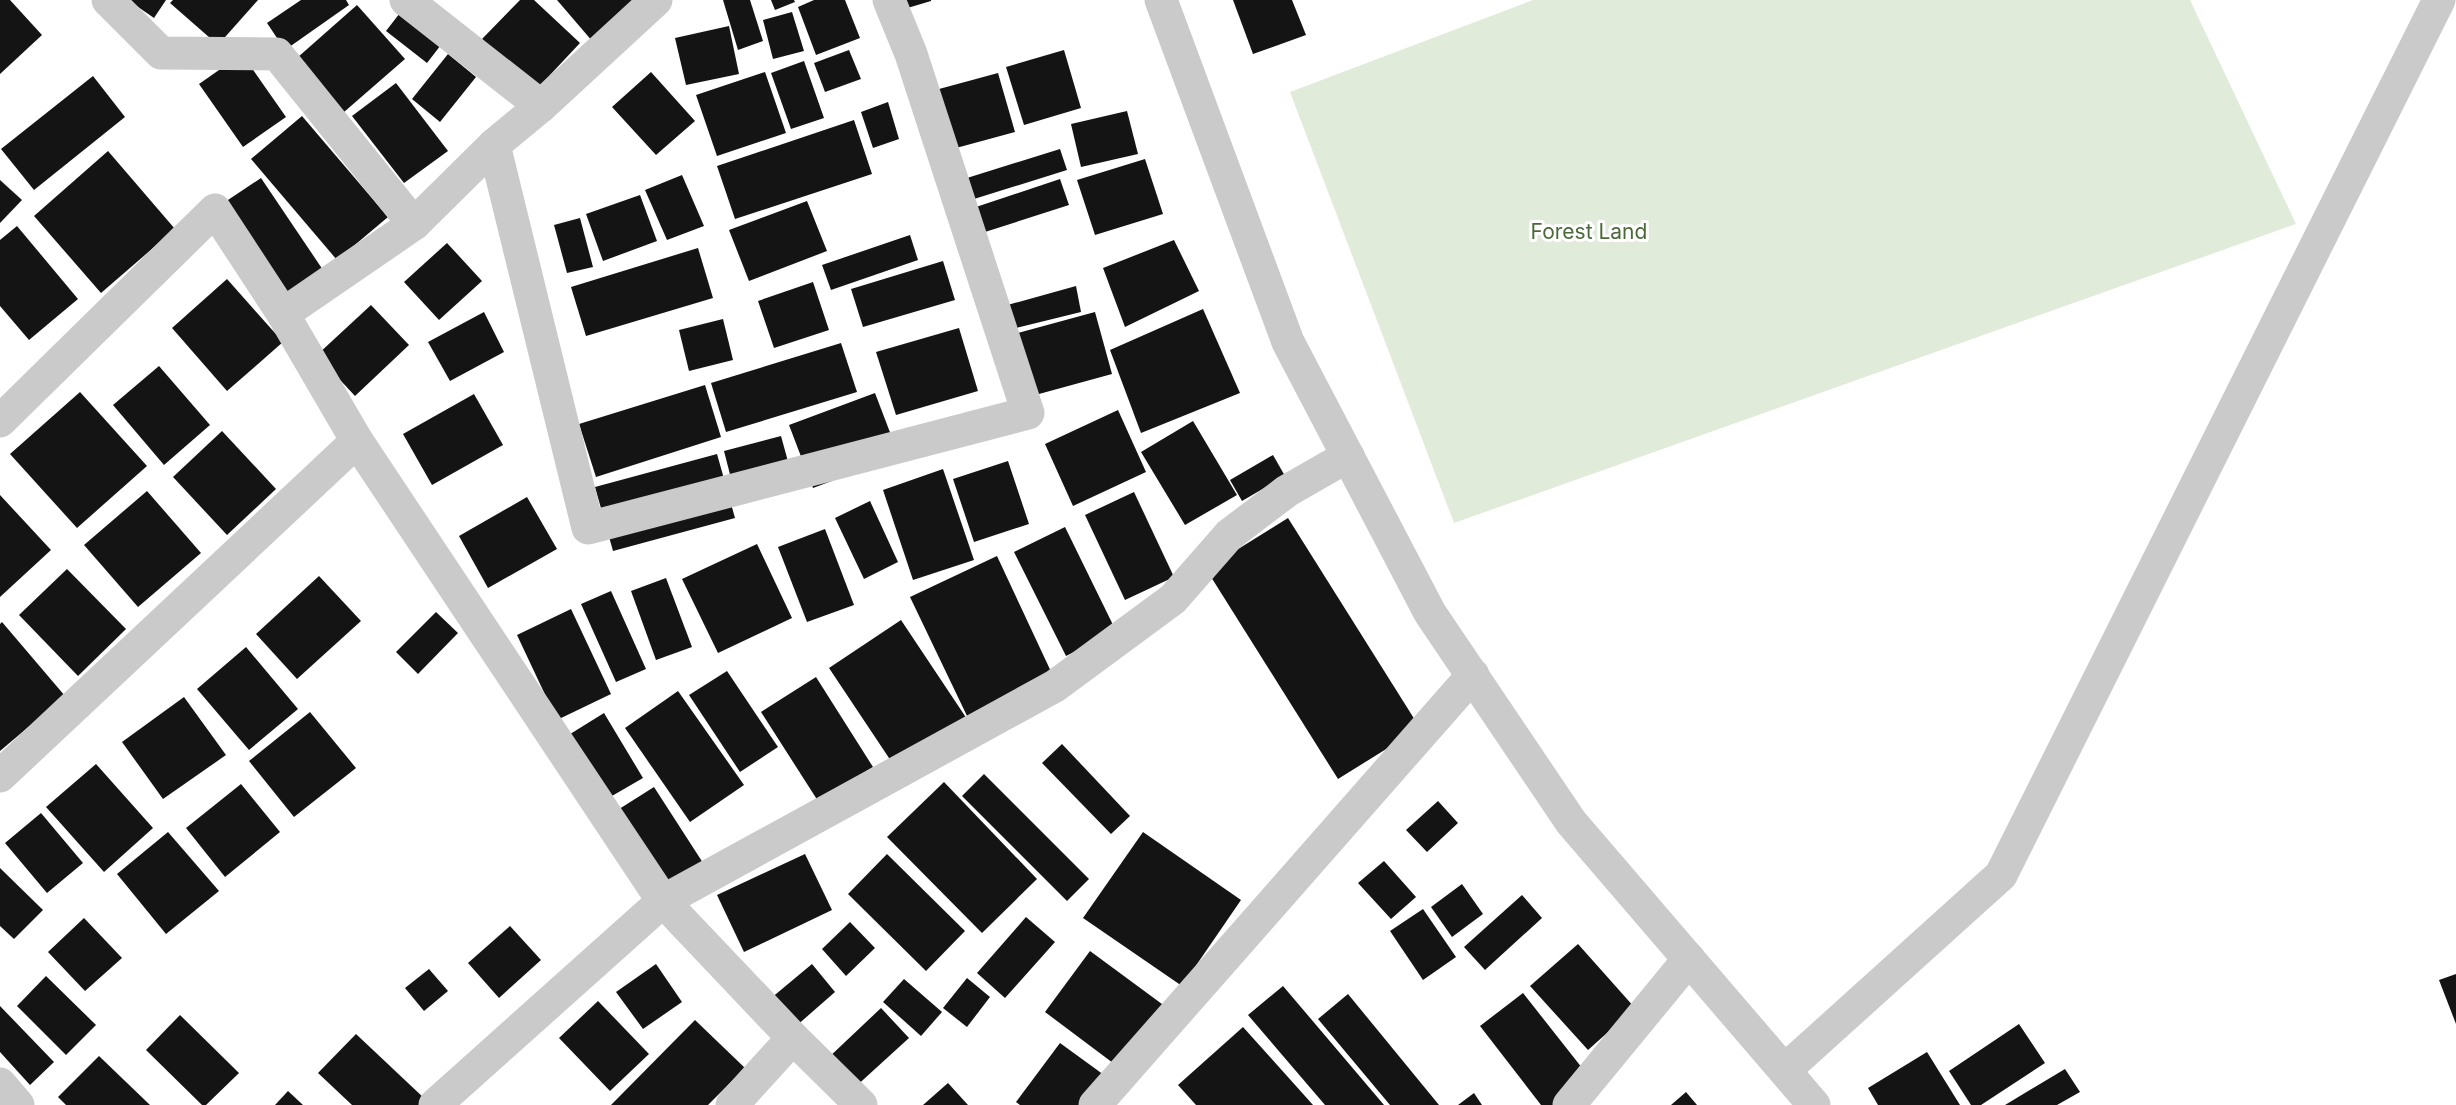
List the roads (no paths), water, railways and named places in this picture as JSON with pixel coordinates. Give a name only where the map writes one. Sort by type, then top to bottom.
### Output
[{"type":"street","points":[[108,0],[161,54],[277,54],[414,224]]},
{"type":"street","points":[[406,0],[541,106]]},
{"type":"street","points":[[283,314],[414,224],[494,145],[541,106],[656,0]]},
{"type":"street","points":[[494,145],[588,528],[1028,412],[911,54],[889,0]]},
{"type":"street","points":[[1161,0],[1288,342],[1430,613],[1571,822],[1814,1105]]},
{"type":"street","points":[[1785,1071],[2001,875],[2439,0]]},
{"type":"street","points":[[0,421],[215,210],[283,314],[357,441],[663,901],[793,1038],[861,1105]]},
{"type":"street","points":[[0,776],[357,441]]},
{"type":"street","points":[[435,1105],[663,901],[1055,686],[1173,599],[1229,535],[1287,491],[1348,456]]},
{"type":"street","points":[[1095,1105],[1473,675]]},
{"type":"street","points":[[1569,1105],[1689,959]]},
{"type":"street","points":[[732,1105],[793,1038]]},
{"type":"street","points":[[0,1084],[18,1105]]},
{"type":"park label","name":"Forest Land","points":[[1589,231]]}]
